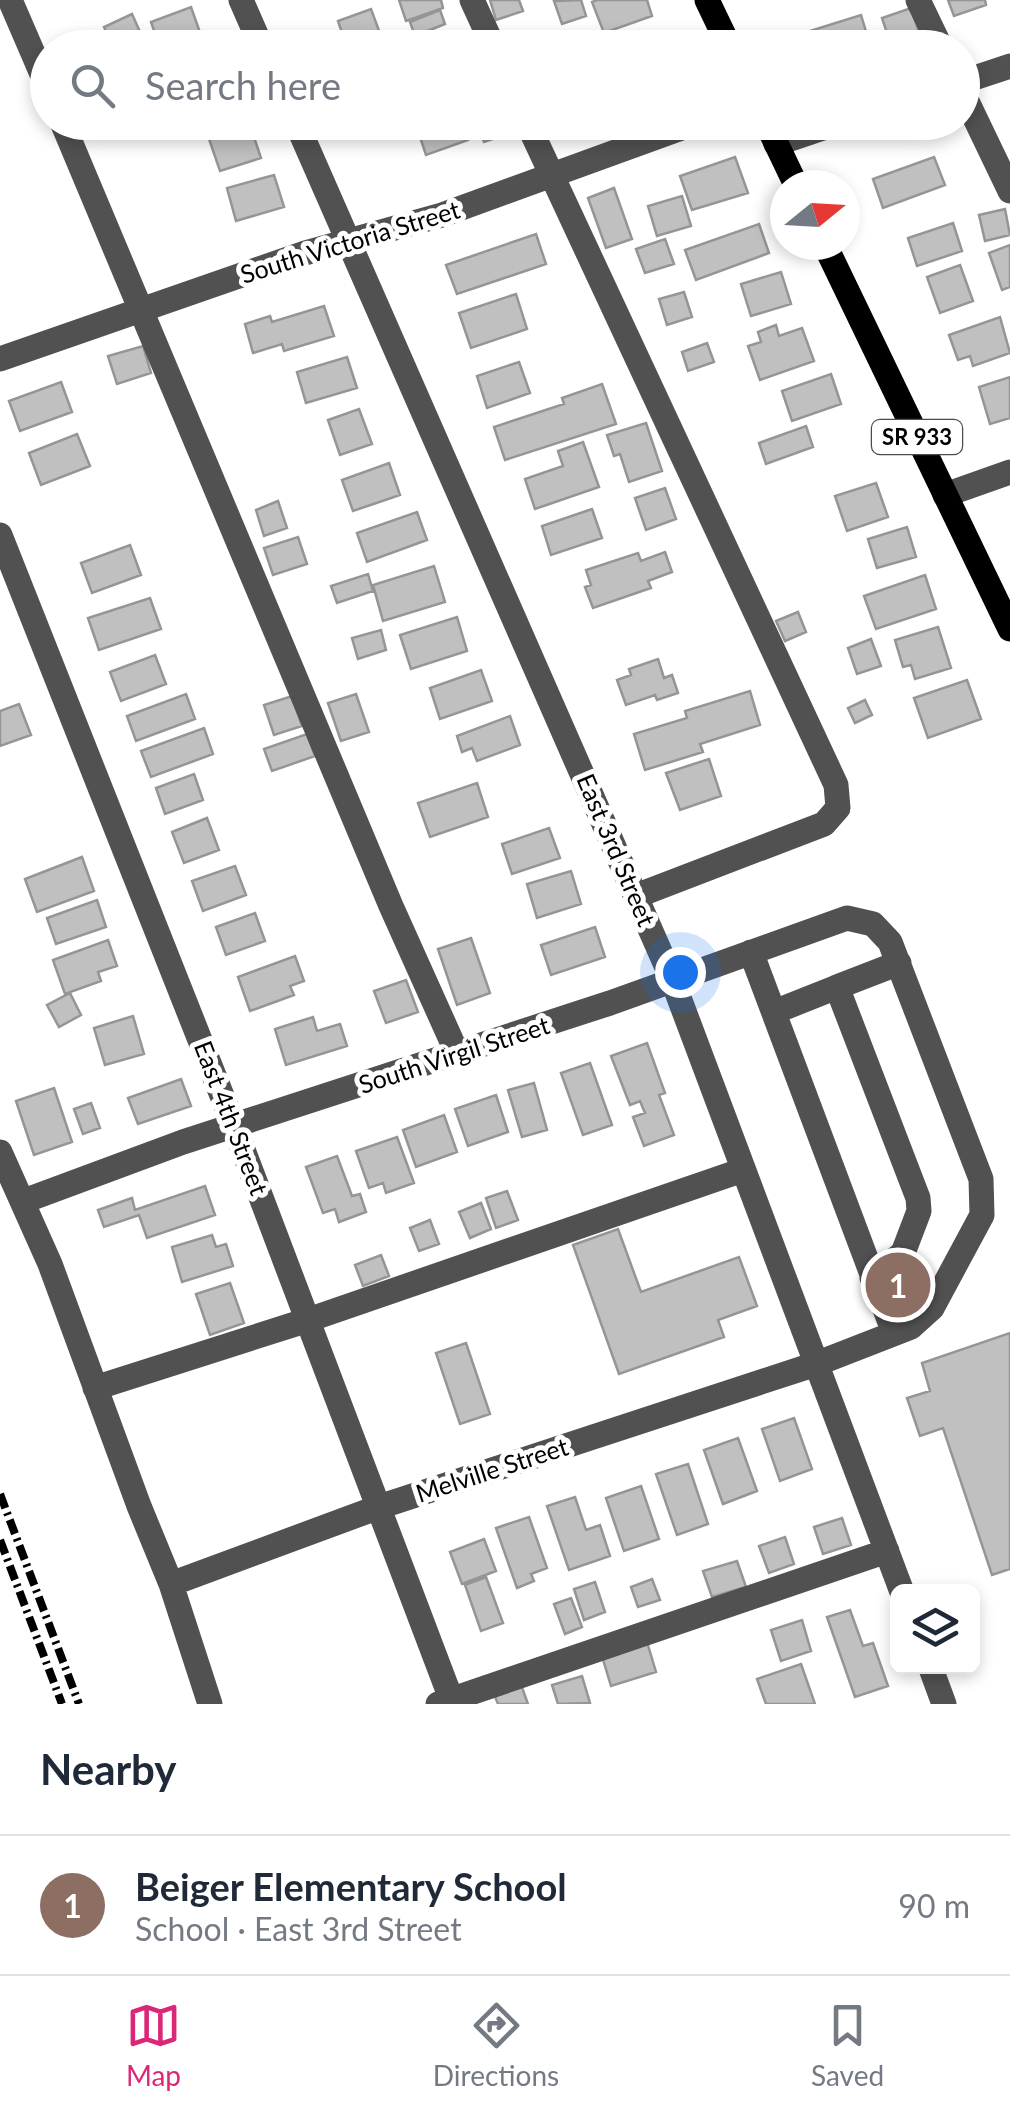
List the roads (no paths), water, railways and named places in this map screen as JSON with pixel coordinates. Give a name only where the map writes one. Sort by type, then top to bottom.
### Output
[{"type":"main road","points":[[707,0],[721,30]]},
{"type":"main road","points":[[774,140],[789,170]]},
{"type":"main road","name":"SR 933","points":[[832,260],[1010,629]]},
{"type":"street","points":[[10,0],[30,46]]},
{"type":"street","points":[[241,0],[254,30]]},
{"type":"street","points":[[472,0],[486,30]]},
{"type":"street","points":[[918,0],[932,30]]},
{"type":"street","points":[[980,76],[1010,66]]},
{"type":"street","points":[[980,128],[1010,190]]},
{"type":"street","points":[[69,140],[457,1054]]},
{"type":"street","name":"East 3rd Street","points":[[304,140],[672,980],[899,1584]]},
{"type":"street","points":[[537,140],[836,785],[838,808],[824,824],[636,896]]},
{"type":"street","name":"South Victoria Street","points":[[0,358],[348,240],[442,215],[649,140]]},
{"type":"street","points":[[945,495],[1010,472]]},
{"type":"street","name":"East 4th Street","points":[[0,535],[234,1126],[379,1507],[447,1703]]},
{"type":"street","name":"South Virgil Street","points":[[24,1200],[847,918],[873,924],[890,942],[899,963]]},
{"type":"street","points":[[752,952],[894,1333]]},
{"type":"street","points":[[774,1012],[899,963]]},
{"type":"street","name":"Melville Street","points":[[170,1584],[379,1507],[816,1364],[911,1327],[932,1308],[982,1214],[982,1179],[899,963]]},
{"type":"street","points":[[837,988],[918,1198],[919,1211],[903,1254],[872,1278]]},
{"type":"street","points":[[0,1152],[24,1200],[96,1388],[170,1584],[210,1704]]},
{"type":"street","points":[[96,1388],[308,1320],[743,1170]]},
{"type":"street","points":[[447,1703],[887,1551]]},
{"type":"street","points":[[933,1674],[944,1704]]},
{"type":"railway","points":[[0,1494],[79,1704]]},
{"type":"railway","points":[[0,1540],[62,1704]]},
{"type":"place","name":"Beiger Elementary School","points":[[898,1285]]}]
